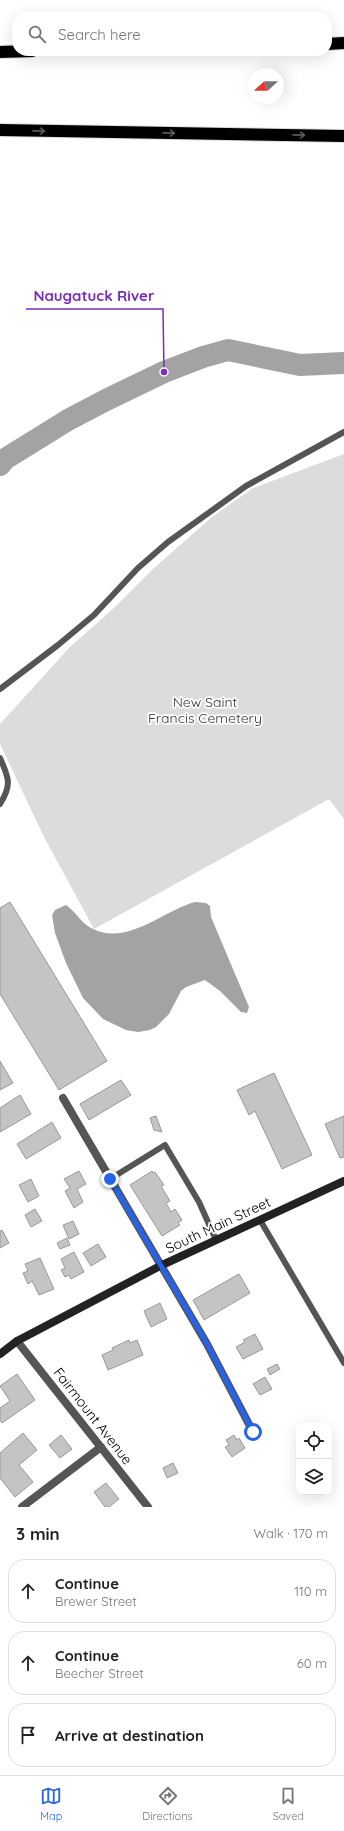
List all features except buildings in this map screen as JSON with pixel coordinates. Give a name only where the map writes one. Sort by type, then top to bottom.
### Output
[{"type":"highway","points":[[332,44],[344,43]]},
{"type":"highway","points":[[0,52],[12,52]]},
{"type":"highway","points":[[0,130],[344,136]]},
{"type":"main road","name":"South Main Street","points":[[0,1354],[17,1341],[160,1266],[344,1181]]},
{"type":"street","points":[[63,1098],[207,1344],[253,1432]]},
{"type":"street","name":"Fairmount Avenue","points":[[17,1341],[148,1507]]},
{"type":"street","points":[[22,1507],[101,1447]]},
{"type":"lane","points":[[0,689],[58,645],[94,615],[138,568],[180,532],[246,486],[344,432]]},
{"type":"lane","points":[[0,758],[7,773],[8,791],[0,804]]},
{"type":"lane","points":[[110,1179],[165,1145],[199,1202],[216,1240]]},
{"type":"lane","points":[[260,1220],[344,1363]]},
{"type":"green space","name":"New Saint Francis Cemetery","points":[[344,454],[344,819],[329,799],[94,929],[44,837],[0,744],[0,724],[69,648],[116,606],[154,568],[212,517],[253,488]]},
{"type":"shaded area","points":[[195,902],[206,903],[210,906],[211,917],[249,1007],[247,1013],[241,1012],[220,991],[205,980],[186,987],[181,991],[169,1014],[156,1027],[150,1030],[138,1032],[126,1030],[103,1019],[83,998],[66,963],[55,933],[52,915],[55,910],[66,905],[91,928],[104,933],[118,933],[144,926],[183,906]]},
{"type":"waterway","points":[[0,465],[5,459],[68,420],[164,372],[203,357],[228,350],[300,365],[344,363]]},
{"type":"place","name":"Naugatuck River","points":[[164,372]]},
{"type":"route","points":[[110,1179],[207,1344],[253,1432]]}]
